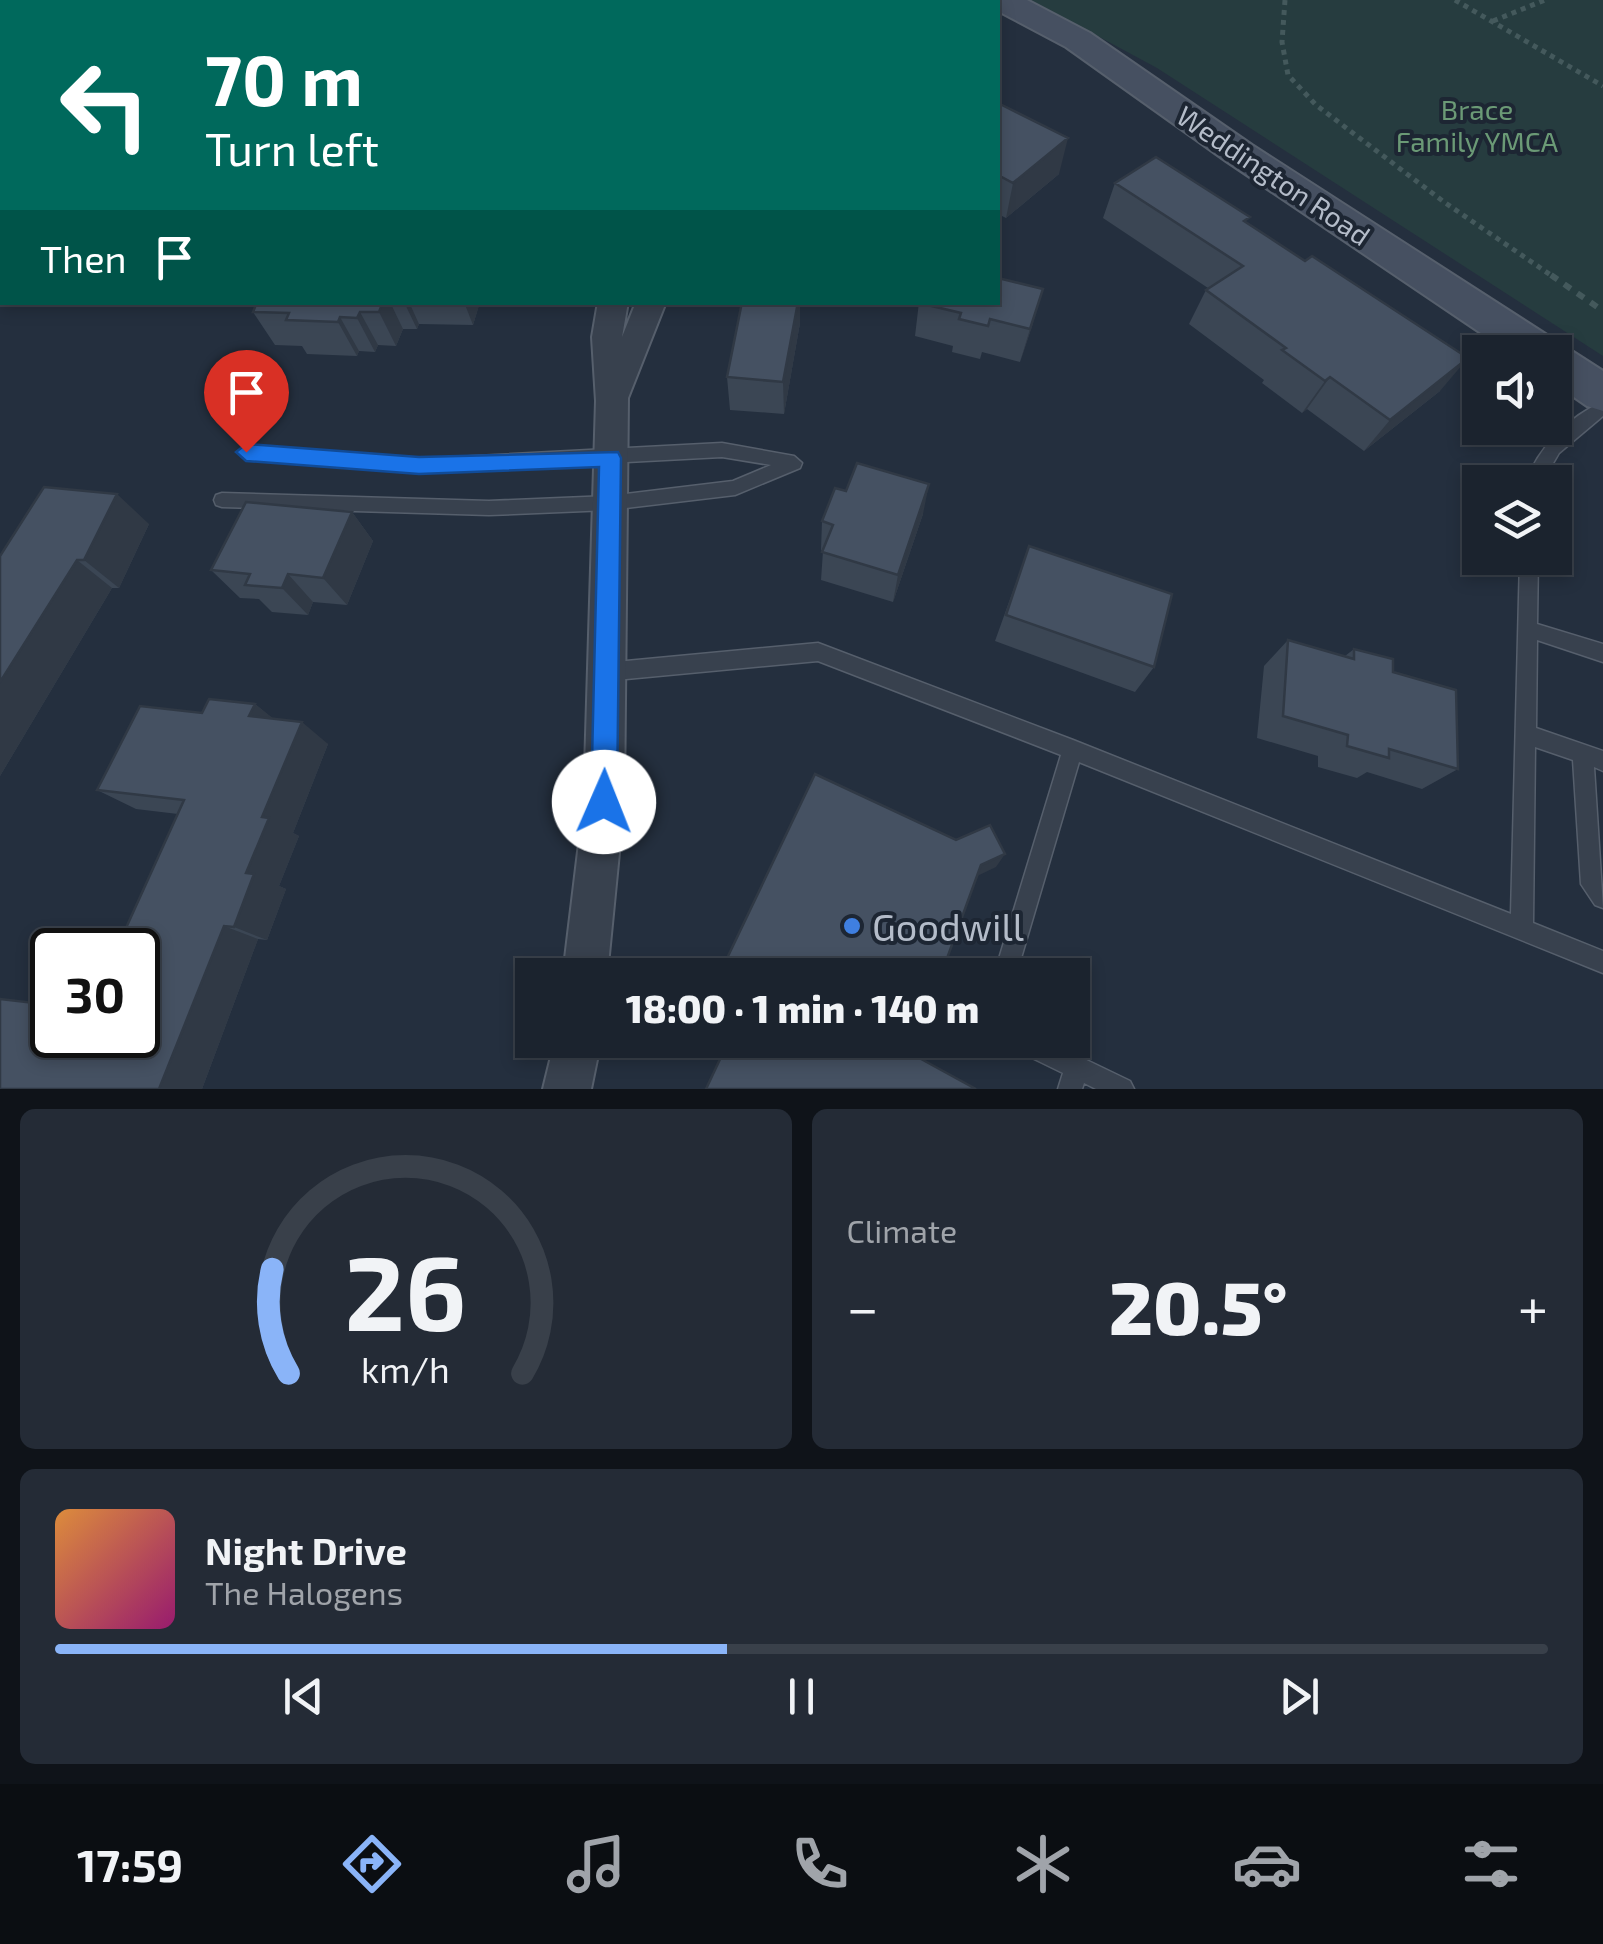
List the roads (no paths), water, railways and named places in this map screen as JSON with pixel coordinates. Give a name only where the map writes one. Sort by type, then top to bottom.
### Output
[{"type":"main road","name":"Weddington Road","points":[[1005,1],[1104,57],[1239,153],[1515,335]]},
{"type":"main road","points":[[1572,373],[1603,394]]},
{"type":"street","points":[[587,958],[604,802],[612,400],[608,337],[613,305]]},
{"type":"street","points":[[612,400],[650,305]]},
{"type":"street","points":[[566,1089],[574,1058]]},
{"type":"lane","points":[[1541,465],[1562,438],[1603,408]]},
{"type":"lane","points":[[222,500],[489,508],[609,503],[735,488],[794,463],[722,450],[419,466],[246,452]]},
{"type":"lane","points":[[1522,929],[1528,575]]},
{"type":"lane","points":[[1528,629],[1603,653]]},
{"type":"lane","points":[[605,672],[818,652],[1603,962]]},
{"type":"lane","points":[[1526,734],[1593,757],[1592,884],[1603,897]]},
{"type":"lane","points":[[1010,958],[1073,750]]},
{"type":"lane","points":[[1045,1058],[1073,1078],[1122,1089]]},
{"type":"place","name":"Goodwill","points":[[852,926]]},
{"type":"park label","name":"Brace Family YMCA","points":[[1477,125]]}]
